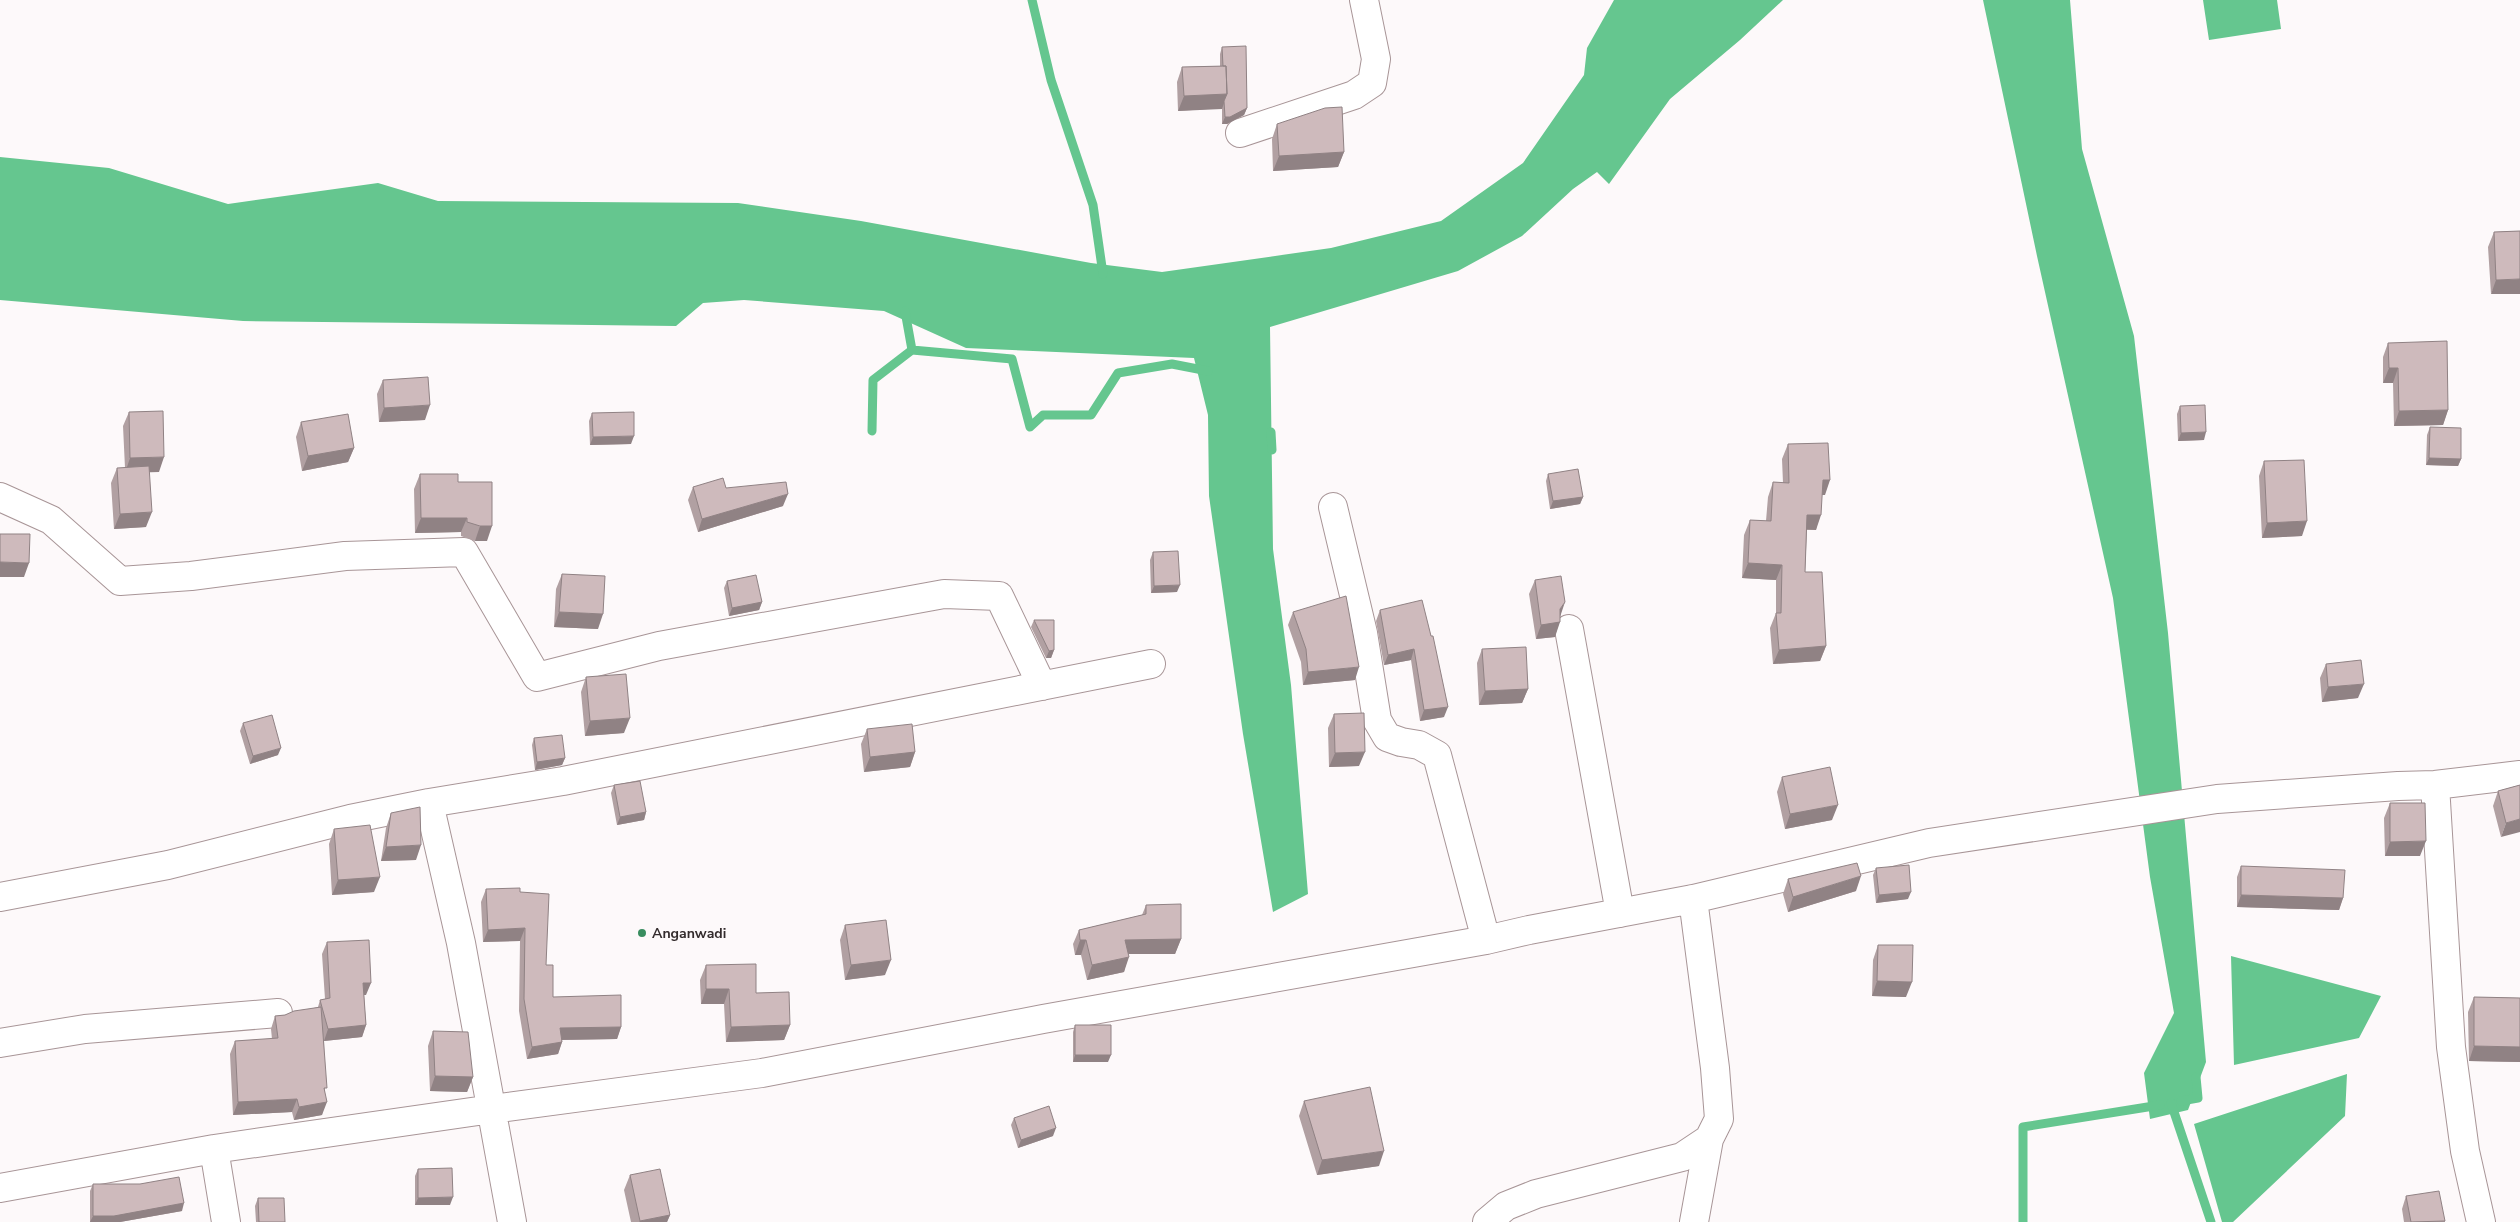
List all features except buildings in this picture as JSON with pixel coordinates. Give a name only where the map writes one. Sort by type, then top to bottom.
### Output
[{"type":"street","points":[[1240,133],[1354,95],[1372,83],[1376,59],[1364,0]]},
{"type":"street","points":[[0,497],[51,520],[120,581],[191,576],[345,556],[464,552],[537,677],[659,646],[944,594],[999,596],[1042,686]]},
{"type":"street","points":[[1333,507],[1363,633],[1376,720],[1387,737],[1419,745],[1437,755],[1486,940]]},
{"type":"street","points":[[1569,629],[1620,913]]},
{"type":"street","points":[[0,897],[168,865],[350,819],[429,803],[563,781],[1152,664]]},
{"type":"street","points":[[0,1188],[214,1149],[762,1073],[1033,1021],[1486,940],[1693,899],[1929,842],[2217,799],[2435,785],[2520,775]]},
{"type":"street","points":[[2435,785],[2451,1047],[2465,1151],[2481,1222]]},
{"type":"street","points":[[429,803],[461,943],[512,1222]]},
{"type":"street","points":[[1693,899],[1715,1068],[1719,1119],[1709,1139],[1694,1222]]},
{"type":"street","points":[[0,1043],[85,1029],[278,1013]]},
{"type":"street","points":[[1487,1222],[1506,1206],[1536,1194],[1682,1157],[1709,1139]]},
{"type":"street","points":[[214,1149],[226,1222]]},
{"type":"shaded area","points":[[1614,0],[1783,0],[1740,40],[1670,99],[1609,184],[1597,172],[1573,189],[1522,236],[1458,271],[1270,327],[1273,549],[1291,685],[1308,894],[1273,912],[1243,734],[1209,496],[1208,415],[1194,358],[966,348],[884,311],[744,300],[703,303],[676,326],[243,321],[0,300],[0,157],[109,168],[228,204],[378,183],[438,201],[738,203],[861,221],[1091,263],[1162,272],[1331,248],[1441,221],[1523,163],[1584,75],[1587,48]]},
{"type":"shaded area","points":[[1983,0],[2070,0],[2082,149],[2134,336],[2168,633],[2206,1062],[2188,1110],[2150,1119],[2144,1073],[2174,1013],[2150,877],[2113,598],[2037,256]]},
{"type":"shaded area","points":[[2203,0],[2277,0],[2281,29],[2209,40]]},
{"type":"shaded area","points":[[2231,956],[2381,996],[2359,1038],[2234,1065]]},
{"type":"shaded area","points":[[2347,1074],[2345,1116],[2233,1222],[2222,1222],[2194,1124]]},
{"type":"waterway","points":[[1032,0],[1051,80],[1093,205],[1103,274]]},
{"type":"waterway","points":[[872,431],[873,380],[912,350],[905,311]]},
{"type":"waterway","points":[[912,350],[1012,359],[1030,427],[1043,415],[1091,415],[1118,373],[1172,364],[1208,371]]},
{"type":"waterway","points":[[1271,432],[1272,450]]},
{"type":"waterway","points":[[2181,1101],[2198,1098],[2196,1077]]},
{"type":"waterway","points":[[2171,1103],[2211,1222]]},
{"type":"waterway","points":[[2023,1222],[2023,1127],[2160,1105]]},
{"type":"place","name":"Anganwadi","points":[[642,933]]}]
